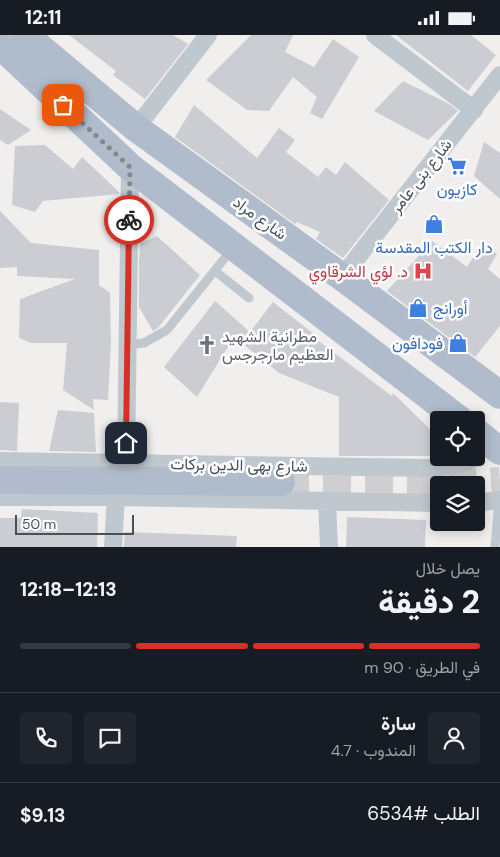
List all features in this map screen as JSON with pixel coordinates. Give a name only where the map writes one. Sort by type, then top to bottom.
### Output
[{"type":"main road","name":"شارع مراد","points":[[25,35],[136,128],[342,277],[500,395]]},
{"type":"main road","points":[[0,45],[130,167],[448,411]]},
{"type":"main road","name":"شارع بهى الدين بركات","points":[[0,480],[58,472],[281,482]]},
{"type":"street","points":[[136,128],[208,35]]},
{"type":"street","points":[[375,35],[474,110]]},
{"type":"street","name":"شارع بنى عامر","points":[[342,277],[500,75]]},
{"type":"street","points":[[126,463],[130,167]]},
{"type":"street","name":"شارع بهى الدين بركات","points":[[0,461],[58,472],[126,463],[429,468],[469,462],[488,448]]},
{"type":"street","points":[[0,497],[116,497],[430,503]]},
{"type":"street","points":[[113,547],[116,497]]},
{"type":"street","points":[[485,502],[499,500]]},
{"type":"street","points":[[326,501],[329,547]]},
{"type":"lane","points":[[127,345],[144,343],[166,330],[234,247]]},
{"type":"lane","points":[[215,271],[249,299]]},
{"type":"lane","points":[[495,547],[499,500]]},
{"type":"building","points":[[69,35],[173,35],[188,44],[145,99],[113,75],[116,71]]},
{"type":"building","points":[[251,35],[293,35],[285,52],[314,67],[333,39],[359,57],[322,119],[310,113],[317,97],[293,77],[269,111],[247,110],[206,80]]},
{"type":"building","points":[[396,35],[471,35],[496,55],[468,91]]},
{"type":"building","points":[[403,81],[449,104],[458,111],[428,140],[374,111]]},
{"type":"building","points":[[194,105],[257,158],[279,128],[295,140],[286,152],[318,177],[326,167],[336,175],[345,162],[389,200],[343,258],[316,239],[320,232],[297,222],[295,224],[175,137]]},
{"type":"building","points":[[0,109],[31,130],[8,145],[0,140]]},
{"type":"building","points":[[484,142],[500,153],[500,199],[474,176]]},
{"type":"building","points":[[45,145],[73,169],[82,157],[119,194],[43,201],[35,212],[12,205],[15,146]]},
{"type":"building","points":[[0,211],[31,243],[99,250],[99,285],[110,293],[111,343],[108,400],[93,399],[94,410],[63,390],[67,343],[31,343],[19,338],[20,299],[75,279],[17,276],[17,267],[0,268]]},
{"type":"building","points":[[157,236],[200,275],[157,329],[153,331],[139,307],[139,261],[140,244]]},
{"type":"building","points":[[432,241],[467,267],[482,244],[497,254],[488,269],[500,279],[500,326],[475,357],[387,291]]},
{"type":"building","points":[[215,301],[250,332],[273,302],[314,334],[312,336],[392,396],[393,393],[430,429],[430,456],[339,456],[339,397],[279,373],[234,337],[197,397],[164,367]]},
{"type":"building","points":[[0,402],[19,403],[17,451],[0,450]]},
{"type":"building","points":[[58,410],[94,413],[96,452],[49,451]]},
{"type":"building","points":[[22,509],[98,513],[97,547],[0,547],[0,518],[21,518]]},
{"type":"building","points":[[347,517],[426,520],[425,547],[346,547]]},
{"type":"building","points":[[125,532],[237,536],[236,547],[124,547]]},
{"type":"tunnel","points":[[281,482],[476,483],[500,481]]},
{"type":"way so far","points":[[63,105],[130,167],[129,220]]},
{"type":"place","name":"كازيون","points":[[457,166]]},
{"type":"place","name":"دار الكتب المقدسة","points":[[434,224]]},
{"type":"place","name":"د. لؤي الشرقاوي","points":[[423,271]]},
{"type":"place","name":"أورانج","points":[[418,308]]},
{"type":"place","name":"فودافون","points":[[458,343]]},
{"type":"place","name":"مطرانية الشهيد العظيم مارجرجس","points":[[207,345]]},
{"type":"route","points":[[126,443],[129,220]]}]
